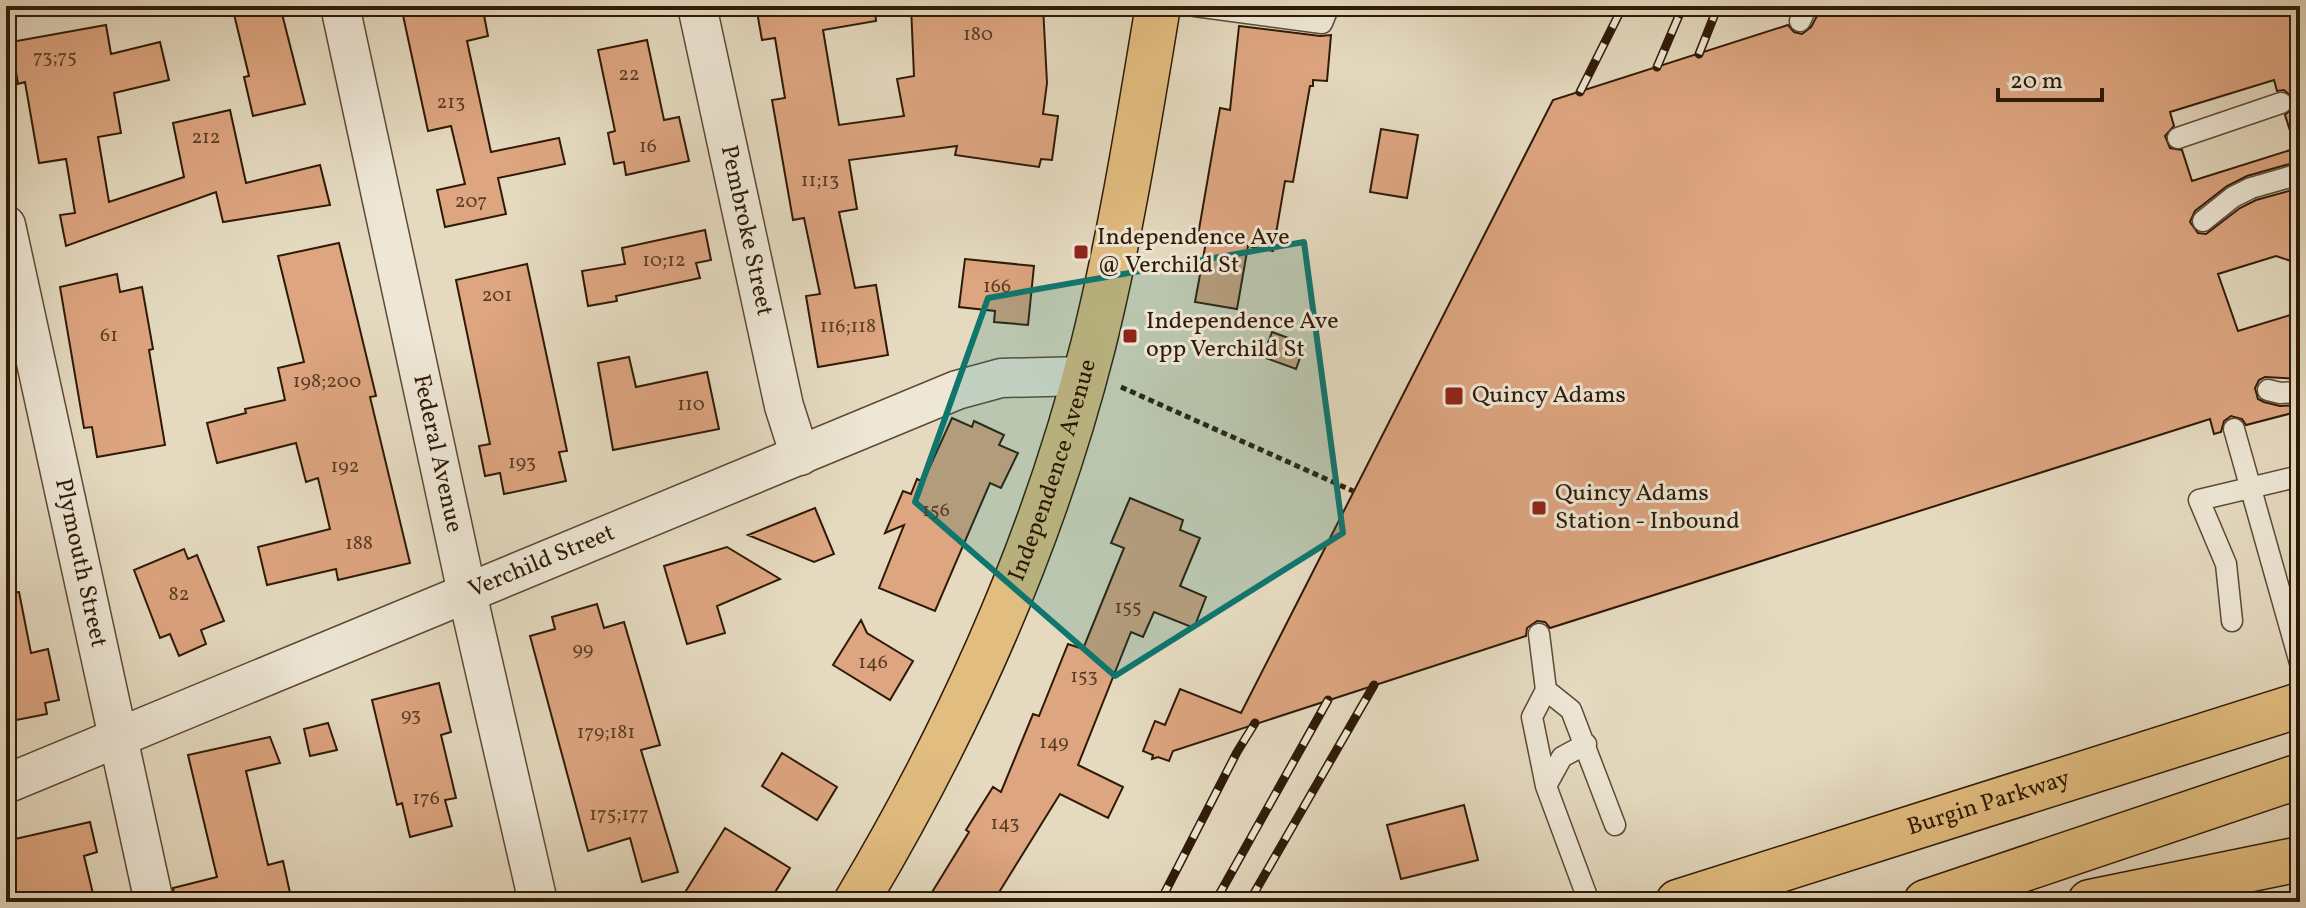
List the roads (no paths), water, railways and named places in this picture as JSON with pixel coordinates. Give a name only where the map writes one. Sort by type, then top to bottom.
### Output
[{"type":"main road","name":"Independence Avenue","points":[[856,902],[944,744],[987,652],[1044,506],[1084,376],[1129,175],[1158,6]]},
{"type":"main road","name":"Burgin Parkway","points":[[1678,902],[2300,705]]},
{"type":"main road","points":[[1926,902],[2300,776]]},
{"type":"main road","points":[[2090,902],[2300,859]]},
{"type":"street","name":"Federal Avenue","points":[[340,6],[467,593],[538,902]]},
{"type":"street","name":"Pembroke Street","points":[[697,6],[784,406],[800,456]]},
{"type":"street","name":"Plymouth Street","points":[[6,225],[154,902]]},
{"type":"street","name":"Verchild Street","points":[[6,784],[957,390],[1001,378],[1084,376]]},
{"type":"lane","points":[[1195,6],[1322,23],[1329,6]]},
{"type":"lane","points":[[2178,138],[2281,103]]},
{"type":"lane","points":[[2203,221],[2233,197],[2251,188],[2300,174]]},
{"type":"lane","points":[[2268,390],[2300,392]]},
{"type":"lane","points":[[2234,429],[2300,663]]},
{"type":"lane","points":[[2232,621],[2226,564],[2199,500],[2300,476]]},
{"type":"lane","points":[[1539,634],[1546,690],[1532,717],[1546,786],[1586,895],[1602,902]]},
{"type":"lane","points":[[1546,690],[1571,710],[1615,825]]},
{"type":"lane","points":[[1546,786],[1562,757],[1586,744]]},
{"type":"railway","points":[[1580,92],[1623,6]]},
{"type":"railway","points":[[1657,67],[1683,6]]},
{"type":"railway","points":[[1699,54],[1718,6]]},
{"type":"railway","points":[[1249,902],[1374,685]]},
{"type":"railway","points":[[1215,902],[1328,700]]},
{"type":"railway","points":[[1160,902],[1255,723]]},
{"type":"place","name":"Independence Ave @ Verchild St","points":[[1081,252]]},
{"type":"place","name":"Independence Ave opp Verchild St","points":[[1130,336]]},
{"type":"place","name":"Quincy Adams","points":[[1454,396]]},
{"type":"place","name":"Quincy Adams Station - Inbound","points":[[1539,508]]}]
